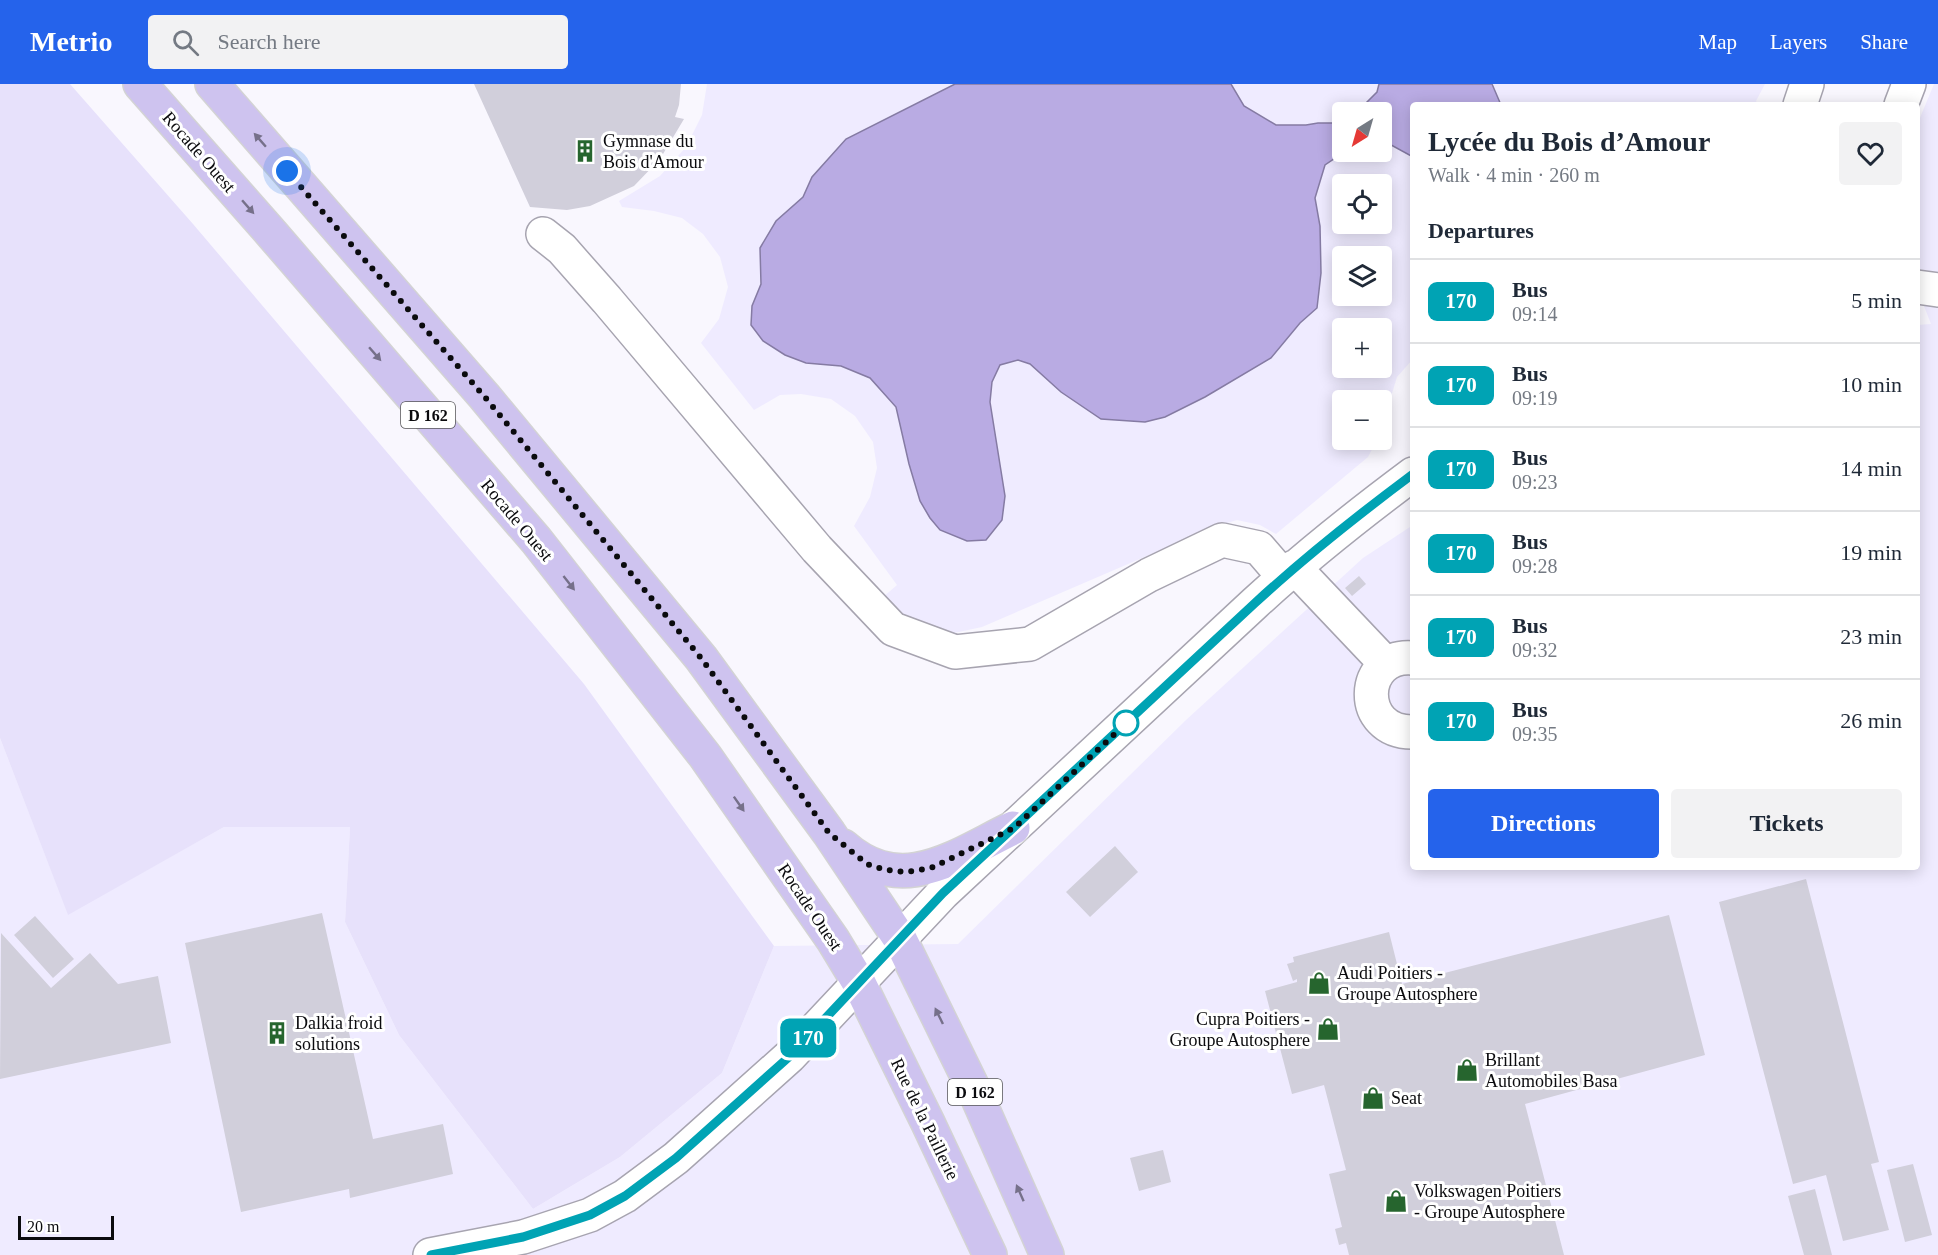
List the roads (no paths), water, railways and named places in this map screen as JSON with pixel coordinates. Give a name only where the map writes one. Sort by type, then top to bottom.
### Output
[{"type":"main road","name":"Rocade Ouest","points":[[140,84],[536,540],[705,756],[833,940],[859,983]]},
{"type":"main road","name":"D 162","points":[[212,84],[484,396],[701,658],[829,833],[900,939],[976,1094],[1047,1255]]},
{"type":"main road","points":[[829,833],[867,864],[886,870],[906,872],[931,868],[1014,828]]},
{"type":"main road","name":"Rue de la Paillerie","points":[[859,983],[990,1255]]},
{"type":"street","points":[[1801,102],[1807,84]]},
{"type":"street","points":[[1902,102],[1909,84]]},
{"type":"street","points":[[543,234],[562,249],[607,300],[817,549],[893,628],[956,652],[1030,644],[1149,575],[1222,540],[1259,548],[1400,661],[1373,681],[1371,692],[1376,713],[1382,722],[1403,732],[1410,732]]},
{"type":"street","points":[[1920,287],[1938,290]]},
{"type":"street","points":[[430,1255],[523,1237],[590,1215],[625,1196],[676,1158],[790,1056],[943,893],[1289,572],[1353,519],[1410,476]]},
{"type":"place","name":"Gymnase du Bois d'Amour","points":[[585,151]]},
{"type":"place","name":"Audi Poitiers - Groupe Autosphere","points":[[1319,983]]},
{"type":"place","name":"Cupra Poitiers - Groupe Autosphere","points":[[1328,1029]]},
{"type":"place","name":"Dalkia froid solutions","points":[[277,1033]]},
{"type":"place","name":"Brillant Automobiles Basa","points":[[1467,1070]]},
{"type":"place","name":"Seat","points":[[1373,1098]]},
{"type":"place","name":"Volkswagen Poitiers - Groupe Autosphere","points":[[1396,1201]]}]
